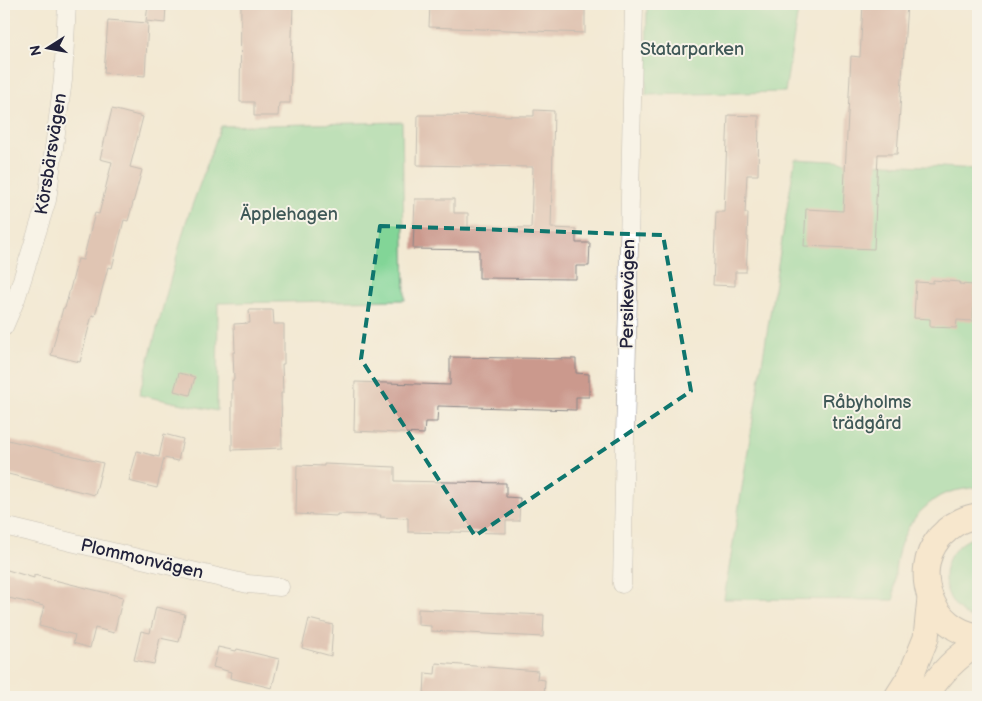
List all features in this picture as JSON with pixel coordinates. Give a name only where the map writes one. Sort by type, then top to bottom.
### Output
[{"type":"main road","points":[[978,516],[973,516],[954,525],[938,539],[929,557],[926,578],[930,598],[937,612],[960,631],[978,636]]},
{"type":"main road","points":[[897,697],[911,675],[926,638],[930,598]]},
{"type":"main road","points":[[925,697],[947,667],[978,644]]},
{"type":"street","name":"Körsbärsvägen","points":[[4,328],[16,299],[47,200],[63,80],[68,4]]},
{"type":"street","name":"Persikevägen","points":[[622,584],[634,4]]},
{"type":"street","name":"Plommonvägen","points":[[4,526],[248,584],[280,587]]},
{"type":"highlighted area","points":[[380,226],[663,235],[691,391],[475,536],[361,359]]},
{"type":"green space","name":"Statarparken","points":[[647,4],[799,4],[785,92],[646,95]]},
{"type":"green space","name":"Äpplehagen","points":[[402,122],[405,300],[218,303],[217,411],[139,395],[186,222],[221,126]]},
{"type":"green space","name":"Råbyholms trädgård","points":[[795,159],[978,169],[978,487],[954,491],[940,496],[924,508],[911,523],[905,533],[898,554],[894,600],[724,599]]},
{"type":"green space","points":[[978,536],[978,621],[964,614],[954,604],[947,591],[945,578],[947,564],[953,552],[963,543]]},
{"type":"building","points":[[148,4],[166,4],[165,23],[146,21]]},
{"type":"building","points":[[241,4],[293,4],[290,103],[279,103],[278,116],[254,116],[254,102],[240,102]]},
{"type":"building","points":[[430,4],[585,4],[585,33],[429,27]]},
{"type":"building","points":[[863,4],[907,4],[897,154],[878,154],[874,249],[804,246],[806,209],[843,211],[851,56],[860,57]]},
{"type":"building","points":[[108,20],[148,23],[145,76],[104,73]]},
{"type":"building","points":[[112,109],[143,117],[130,167],[142,170],[128,221],[124,220],[112,268],[108,267],[95,316],[92,315],[80,362],[51,355],[78,259],[83,260],[95,213],[99,214],[112,162],[100,159]]},
{"type":"building","points":[[534,110],[554,111],[551,228],[576,229],[576,243],[590,243],[589,266],[576,266],[576,279],[479,278],[479,250],[413,249],[415,199],[454,199],[454,213],[468,213],[468,227],[531,228],[533,167],[417,165],[418,115],[534,116]]},
{"type":"building","points":[[728,115],[759,116],[758,175],[747,175],[745,213],[748,213],[748,237],[746,272],[735,272],[735,286],[713,285],[716,212],[724,212]]},
{"type":"building","points":[[933,280],[975,285],[973,321],[957,320],[956,328],[930,327],[930,319],[914,318],[916,282],[933,283]]},
{"type":"building","points":[[249,310],[273,310],[274,324],[284,324],[283,393],[281,393],[282,448],[232,450],[234,324],[250,323]]},
{"type":"building","points":[[450,357],[576,359],[576,373],[589,374],[589,397],[576,397],[576,410],[438,406],[437,422],[425,422],[424,434],[354,431],[355,382],[450,385]]},
{"type":"building","points":[[179,373],[195,377],[190,395],[174,391]]},
{"type":"building","points":[[164,434],[183,439],[178,461],[164,458],[157,488],[129,481],[137,451],[159,457]]},
{"type":"building","points":[[4,439],[103,463],[95,495],[4,473]]},
{"type":"building","points":[[324,464],[395,467],[395,481],[506,483],[506,497],[520,498],[519,521],[506,521],[506,533],[408,532],[408,518],[380,517],[381,515],[337,514],[337,516],[296,514],[297,465],[324,466]]},
{"type":"building","points":[[4,569],[34,578],[34,575],[123,597],[114,633],[95,628],[90,648],[73,643],[75,635],[39,626],[44,606],[4,597]]},
{"type":"building","points":[[156,607],[185,614],[179,642],[160,638],[154,664],[134,660],[141,631],[150,633]]},
{"type":"building","points":[[418,609],[544,615],[543,637],[431,631],[431,626],[418,625]]},
{"type":"building","points":[[309,619],[333,625],[331,656],[302,648]]},
{"type":"building","points":[[218,647],[236,651],[237,649],[279,659],[272,688],[230,678],[231,672],[213,667]]},
{"type":"building","points":[[436,663],[538,671],[537,679],[545,680],[544,697],[424,697],[425,673],[435,674]]}]
